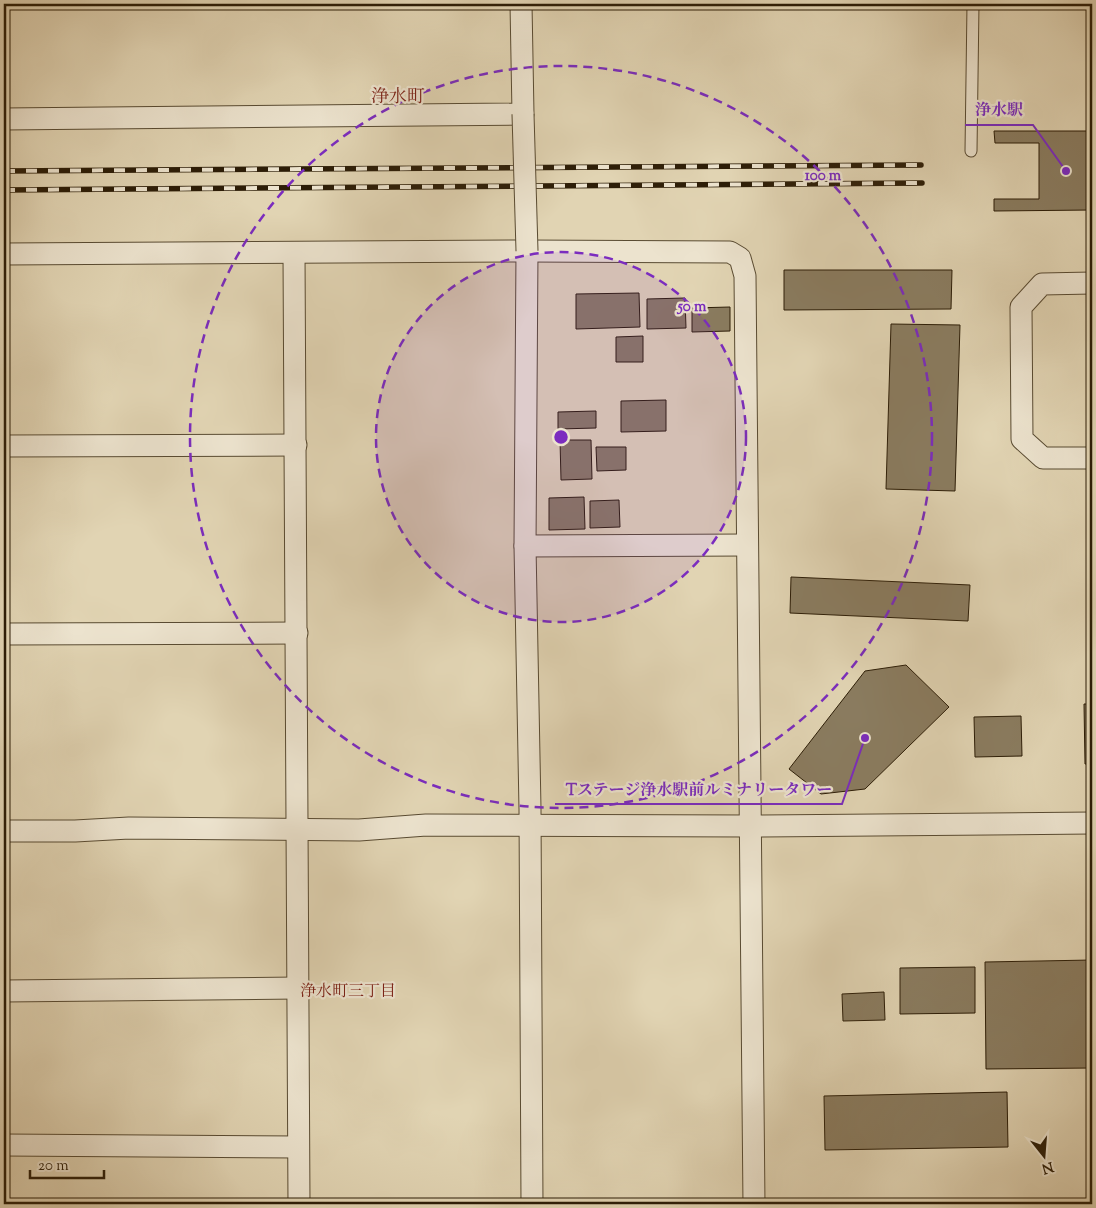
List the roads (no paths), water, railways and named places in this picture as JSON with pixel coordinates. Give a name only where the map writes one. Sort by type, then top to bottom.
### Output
[{"type":"street","points":[[521,4],[527,251],[525,546],[530,825],[532,1204]]},
{"type":"street","points":[[4,120],[523,114]]},
{"type":"street","points":[[4,254],[88,252],[294,254],[527,251],[730,252],[740,258],[745,276],[754,1204]]},
{"type":"street","points":[[294,254],[299,1204]]},
{"type":"street","points":[[1092,283],[1042,284],[1021,307],[1021,316],[1022,439],[1043,458],[1092,458]]},
{"type":"street","points":[[4,446],[296,445]]},
{"type":"street","points":[[525,546],[747,545]]},
{"type":"street","points":[[4,634],[297,632]]},
{"type":"street","points":[[4,831],[75,831],[129,828],[359,830],[426,825],[750,826],[1092,823]]},
{"type":"street","points":[[4,991],[298,988]]},
{"type":"street","points":[[4,1145],[298,1147]]},
{"type":"lane","points":[[971,151],[973,4]]},
{"type":"railway","points":[[4,171],[921,165]]},
{"type":"railway","points":[[4,190],[922,183]]},
{"type":"place","name":"浄水駅","points":[[1066,171]]},
{"type":"place","name":"Tステージ浄水駅前ルミナリータワー","points":[[865,738]]},
{"type":"district","name":"浄水町","points":[[398,98]]},
{"type":"district","name":"浄水町三丁目","points":[[348,992]]}]
